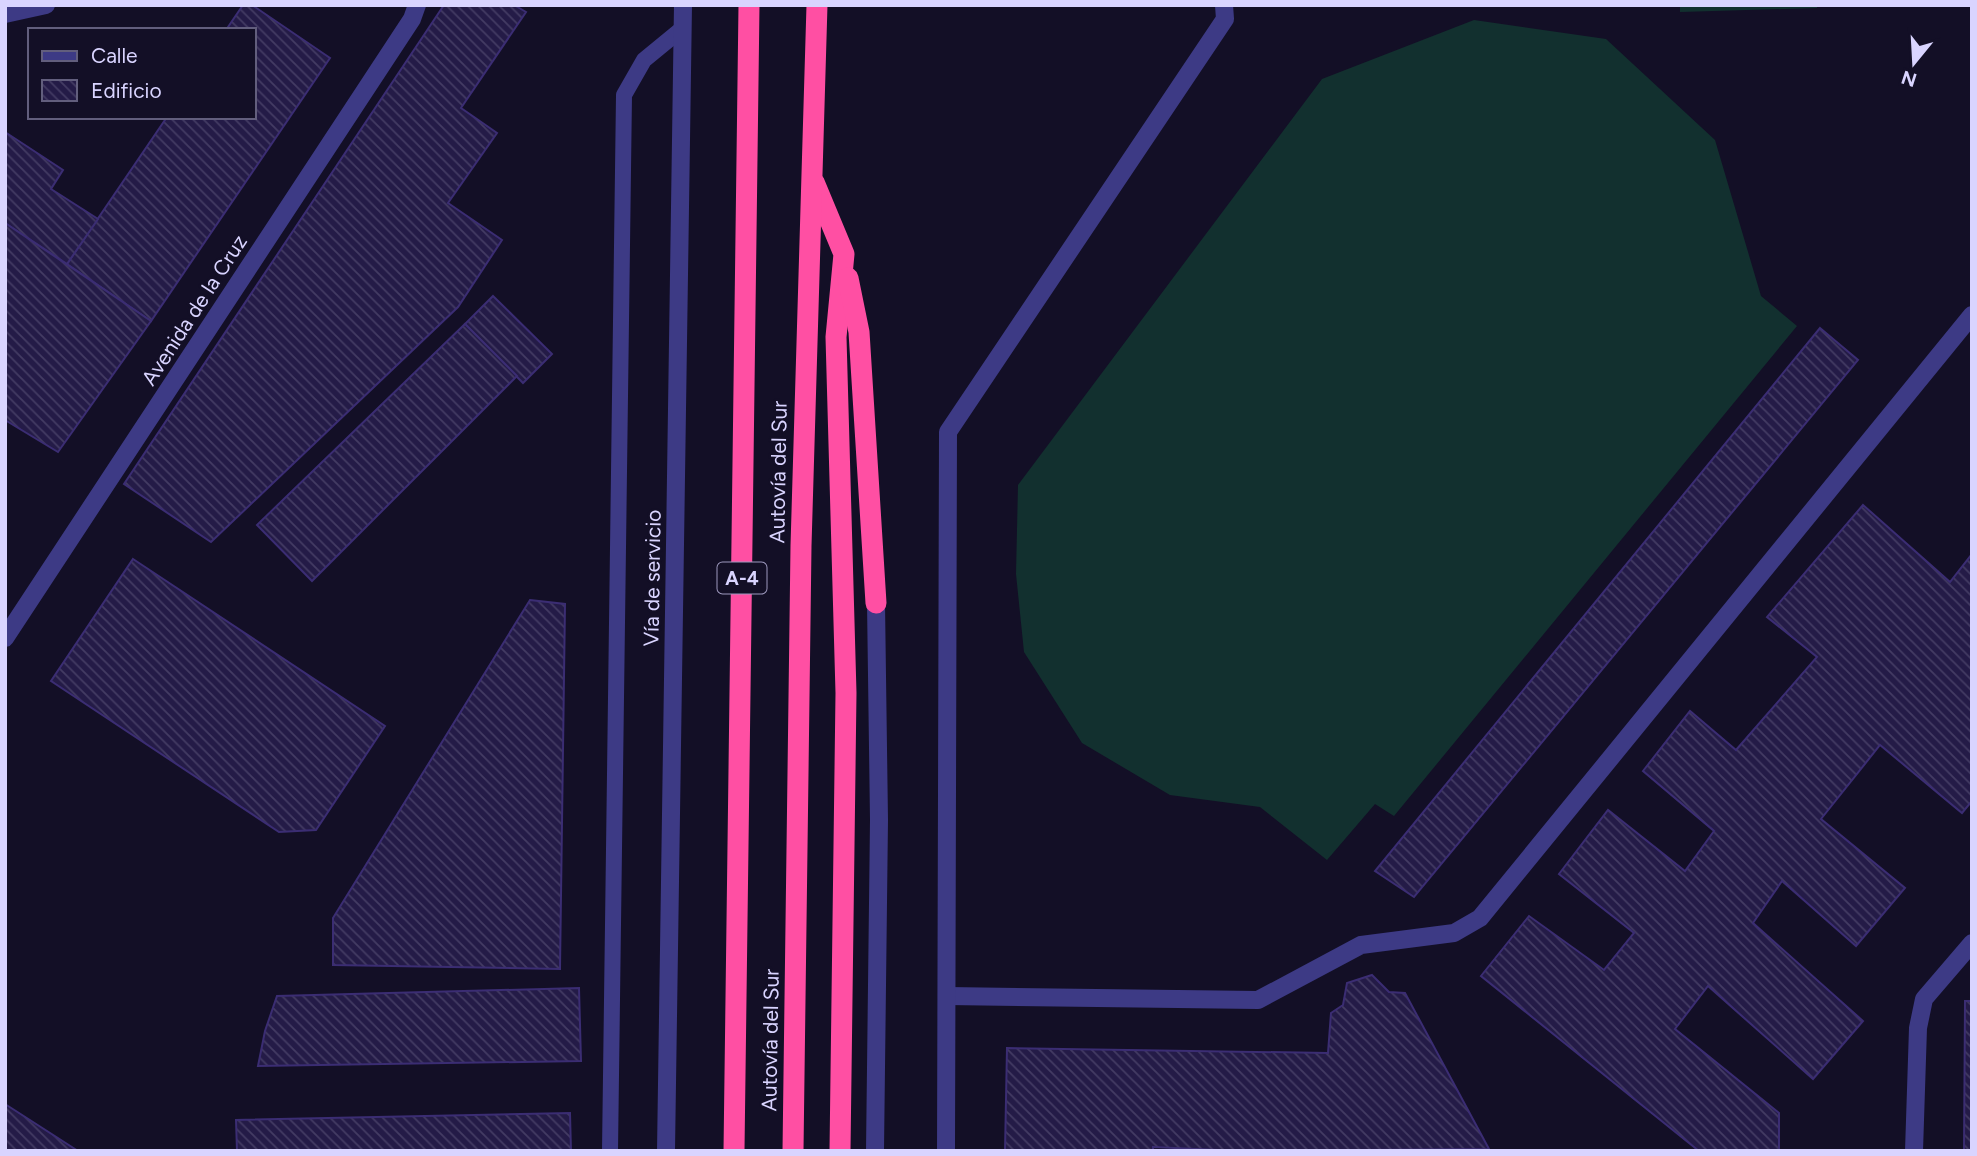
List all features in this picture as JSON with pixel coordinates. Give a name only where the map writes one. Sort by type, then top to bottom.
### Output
[{"type":"highway","name":"Autovía del Sur","points":[[734,1151],[749,5]]},
{"type":"highway","name":"Autovía del Sur","points":[[793,1151],[800,574],[817,5]]},
{"type":"highway","points":[[810,173],[844,254],[859,332],[876,603]]},
{"type":"highway","points":[[840,1151],[846,693],[836,337],[844,254]]},
{"type":"street","points":[[5,14],[46,5]]},
{"type":"street","name":"Avenida de la Cruz","points":[[5,638],[412,19],[417,5]]},
{"type":"street","name":"Vía de servicio","points":[[666,1151],[683,5]]},
{"type":"street","points":[[946,1151],[948,432],[1225,19],[1224,5]]},
{"type":"street","points":[[947,996],[1258,1000],[1361,945],[1454,933],[1480,918],[1972,315]]},
{"type":"street","points":[[875,1151],[879,820],[876,603]]},
{"type":"street","points":[[1914,1151],[1918,1028],[1924,999],[1972,943]]},
{"type":"lane","points":[[610,1151],[624,95],[644,60],[683,28]]},
{"type":"green space","points":[[1680,5],[1817,5],[1817,8],[1680,12]]},
{"type":"green space","points":[[1474,20],[1606,39],[1715,140],[1761,296],[1797,326],[1394,816],[1375,804],[1327,860],[1260,807],[1170,795],[1082,743],[1024,652],[1016,574],[1018,485],[1322,79]]},
{"type":"building","points":[[243,5],[252,5],[330,58],[151,321],[67,264],[166,119],[256,119],[256,28],[227,28]]},
{"type":"building","points":[[444,5],[514,5],[526,12],[461,108],[497,133],[448,203],[502,240],[458,307],[211,542],[124,484]]},
{"type":"building","points":[[5,132],[63,170],[51,189],[98,219],[67,264],[5,223]]},
{"type":"building","points":[[5,223],[151,321],[58,452],[5,420]]},
{"type":"building","points":[[493,296],[552,354],[523,383],[465,324]]},
{"type":"building","points":[[465,324],[517,376],[312,581],[257,525]]},
{"type":"building","points":[[1820,328],[1858,360],[1414,897],[1375,871]]},
{"type":"building","points":[[1863,505],[1950,582],[1972,554],[1972,801],[1962,813],[1880,745],[1821,819],[1905,888],[1856,946],[1782,881],[1753,923],[1863,1021],[1813,1079],[1708,986],[1675,1029],[1779,1113],[1779,1151],[1699,1151],[1481,976],[1529,916],[1604,970],[1634,933],[1559,874],[1608,810],[1685,871],[1714,831],[1643,771],[1690,711],[1736,750],[1817,657],[1767,617]]},
{"type":"building","points":[[133,559],[385,726],[316,830],[279,832],[51,681]]},
{"type":"building","points":[[530,600],[565,604],[560,969],[333,965],[333,918]]},
{"type":"building","points":[[1372,975],[1389,992],[1405,993],[1489,1149],[1240,1151],[1153,1147],[1153,1151],[1005,1151],[1007,1048],[1328,1053],[1331,1013],[1343,1005],[1347,983]]},
{"type":"building","points":[[579,988],[581,1061],[258,1066],[265,1031],[277,996]]},
{"type":"building","points":[[1965,1001],[1972,1001],[1972,1151],[1964,1151]]},
{"type":"building","points":[[5,1104],[78,1151],[5,1151]]},
{"type":"building","points":[[570,1113],[571,1151],[237,1151],[236,1120]]}]
